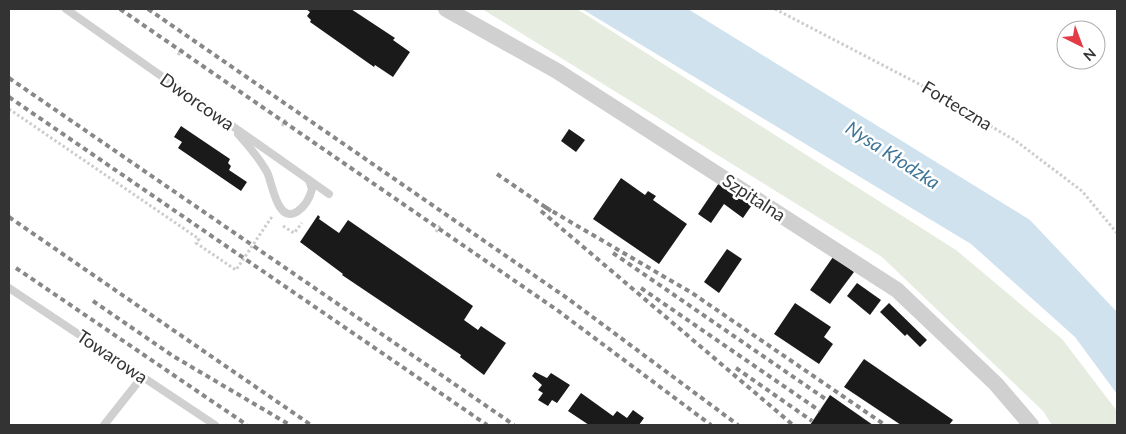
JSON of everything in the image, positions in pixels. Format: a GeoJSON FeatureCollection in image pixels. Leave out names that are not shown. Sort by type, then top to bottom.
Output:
{"type":"FeatureCollection","features":[{"type":"Feature","properties":{"kind":"street","name":"Szpitalna"},"geometry":{"type":"LineString","coordinates":[[446,9],[557,71],[897,290],[996,384],[1031,425]]}},
{"type":"Feature","properties":{"kind":"lane","name":"Dworcowa"},"geometry":{"type":"LineString","coordinates":[[66,9],[329,194]]}},
{"type":"Feature","properties":{"kind":"lane"},"geometry":{"type":"LineString","coordinates":[[224,121],[260,160],[268,175],[277,203],[283,211],[296,213],[301,209],[312,189],[309,180]]}},
{"type":"Feature","properties":{"kind":"lane","name":"Towarowa"},"geometry":{"type":"LineString","coordinates":[[9,288],[215,425]]}},
{"type":"Feature","properties":{"kind":"lane"},"geometry":{"type":"LineString","coordinates":[[104,425],[142,377]]}},
{"type":"Feature","properties":{"kind":"path","name":"Forteczna"},"geometry":{"type":"LineString","coordinates":[[776,9],[919,84],[1016,142],[1082,191],[1117,233]]}},
{"type":"Feature","properties":{"kind":"path"},"geometry":{"type":"LineString","coordinates":[[178,55],[184,47]]}},
{"type":"Feature","properties":{"kind":"path"},"geometry":{"type":"LineString","coordinates":[[9,109],[199,240],[196,243],[236,270],[271,218],[274,220]]}},
{"type":"Feature","properties":{"kind":"path"},"geometry":{"type":"LineString","coordinates":[[282,126],[287,118]]}},
{"type":"Feature","properties":{"kind":"path"},"geometry":{"type":"LineString","coordinates":[[436,232],[441,224]]}},
{"type":"Feature","properties":{"kind":"shaded area"},"geometry":{"type":"Polygon","coordinates":[[[482,9],[577,9],[956,250],[1062,339],[1117,411],[1117,425],[1052,425],[1043,411],[882,257],[482,9]]]}},
{"type":"Feature","properties":{"kind":"water","name":"Nysa Kłodzka"},"geometry":{"type":"Polygon","coordinates":[[[582,9],[688,9],[1030,220],[1117,312],[1117,394],[1075,337],[971,244],[582,9]]]}},
{"type":"Feature","properties":{"kind":"building"},"geometry":{"type":"Polygon","coordinates":[[[306,9],[351,9],[395,38],[393,40],[410,52],[393,77],[375,65],[374,67],[310,22],[311,20],[307,16],[310,12],[306,9]]]}},
{"type":"Feature","properties":{"kind":"building"},"geometry":{"type":"Polygon","coordinates":[[[181,126],[230,159],[228,163],[231,166],[229,170],[247,182],[241,191],[178,148],[182,142],[174,137],[181,126]]]}},
{"type":"Feature","properties":{"kind":"building"},"geometry":{"type":"Polygon","coordinates":[[[569,129],[585,140],[576,152],[561,141],[569,129]]]}},
{"type":"Feature","properties":{"kind":"building"},"geometry":{"type":"Polygon","coordinates":[[[621,178],[645,195],[648,191],[656,196],[653,200],[687,224],[659,264],[593,219],[621,178]]]}},
{"type":"Feature","properties":{"kind":"building"},"geometry":{"type":"Polygon","coordinates":[[[721,180],[754,202],[743,218],[724,204],[711,223],[698,214],[721,180]]]}},
{"type":"Feature","properties":{"kind":"building"},"geometry":{"type":"Polygon","coordinates":[[[318,215],[319,219],[339,233],[348,220],[473,306],[464,320],[478,330],[481,326],[506,343],[484,375],[460,357],[461,355],[342,275],[300,242],[318,215]]]}},
{"type":"Feature","properties":{"kind":"building"},"geometry":{"type":"Polygon","coordinates":[[[727,249],[742,259],[719,293],[704,282],[727,249]]]}},
{"type":"Feature","properties":{"kind":"building"},"geometry":{"type":"Polygon","coordinates":[[[833,257],[854,272],[830,304],[810,290],[833,257]]]}},
{"type":"Feature","properties":{"kind":"building"},"geometry":{"type":"Polygon","coordinates":[[[857,283],[881,300],[870,315],[847,296],[857,283]]]}},
{"type":"Feature","properties":{"kind":"building"},"geometry":{"type":"Polygon","coordinates":[[[795,303],[831,327],[824,337],[833,344],[819,364],[774,334],[795,303]]]}},
{"type":"Feature","properties":{"kind":"building"},"geometry":{"type":"Polygon","coordinates":[[[889,303],[927,340],[920,347],[907,334],[905,336],[880,312],[889,303]]]}},
{"type":"Feature","properties":{"kind":"building"},"geometry":{"type":"Polygon","coordinates":[[[864,359],[953,420],[949,425],[901,425],[844,387],[864,359]]]}},
{"type":"Feature","properties":{"kind":"building"},"geometry":{"type":"Polygon","coordinates":[[[535,372],[547,378],[551,373],[570,385],[557,403],[552,400],[548,406],[538,400],[543,393],[538,390],[542,385],[532,376],[535,372]]]}},
{"type":"Feature","properties":{"kind":"building"},"geometry":{"type":"Polygon","coordinates":[[[581,393],[613,416],[617,411],[627,418],[633,410],[644,418],[639,425],[589,425],[568,411],[581,393]]]}},
{"type":"Feature","properties":{"kind":"building"},"geometry":{"type":"Polygon","coordinates":[[[830,395],[873,425],[810,425],[830,395]]]}},
{"type":"Feature","properties":{"kind":"railway"},"geometry":{"type":"LineString","coordinates":[[120,9],[557,310],[711,425]]}},
{"type":"Feature","properties":{"kind":"railway"},"geometry":{"type":"LineString","coordinates":[[148,9],[567,298],[738,425]]}},
{"type":"Feature","properties":{"kind":"railway"},"geometry":{"type":"LineString","coordinates":[[9,78],[514,425]]}},
{"type":"Feature","properties":{"kind":"railway"},"geometry":{"type":"LineString","coordinates":[[9,97],[487,425]]}},
{"type":"Feature","properties":{"kind":"railway"},"geometry":{"type":"LineString","coordinates":[[497,174],[551,211]]}},
{"type":"Feature","properties":{"kind":"railway"},"geometry":{"type":"LineString","coordinates":[[545,207],[692,293],[885,425]]}},
{"type":"Feature","properties":{"kind":"railway"},"geometry":{"type":"LineString","coordinates":[[541,211],[793,425]]}},
{"type":"Feature","properties":{"kind":"railway"},"geometry":{"type":"LineString","coordinates":[[9,217],[311,425]]}},
{"type":"Feature","properties":{"kind":"railway"},"geometry":{"type":"LineString","coordinates":[[613,253],[827,400]]}},
{"type":"Feature","properties":{"kind":"railway"},"geometry":{"type":"LineString","coordinates":[[16,268],[247,425]]}},
{"type":"Feature","properties":{"kind":"railway"},"geometry":{"type":"LineString","coordinates":[[641,288],[820,411]]}},
{"type":"Feature","properties":{"kind":"railway"},"geometry":{"type":"LineString","coordinates":[[93,301],[173,356],[290,425]]}},
{"type":"Feature","properties":{"kind":"railway"},"geometry":{"type":"LineString","coordinates":[[736,368],[812,421]]}}]}
